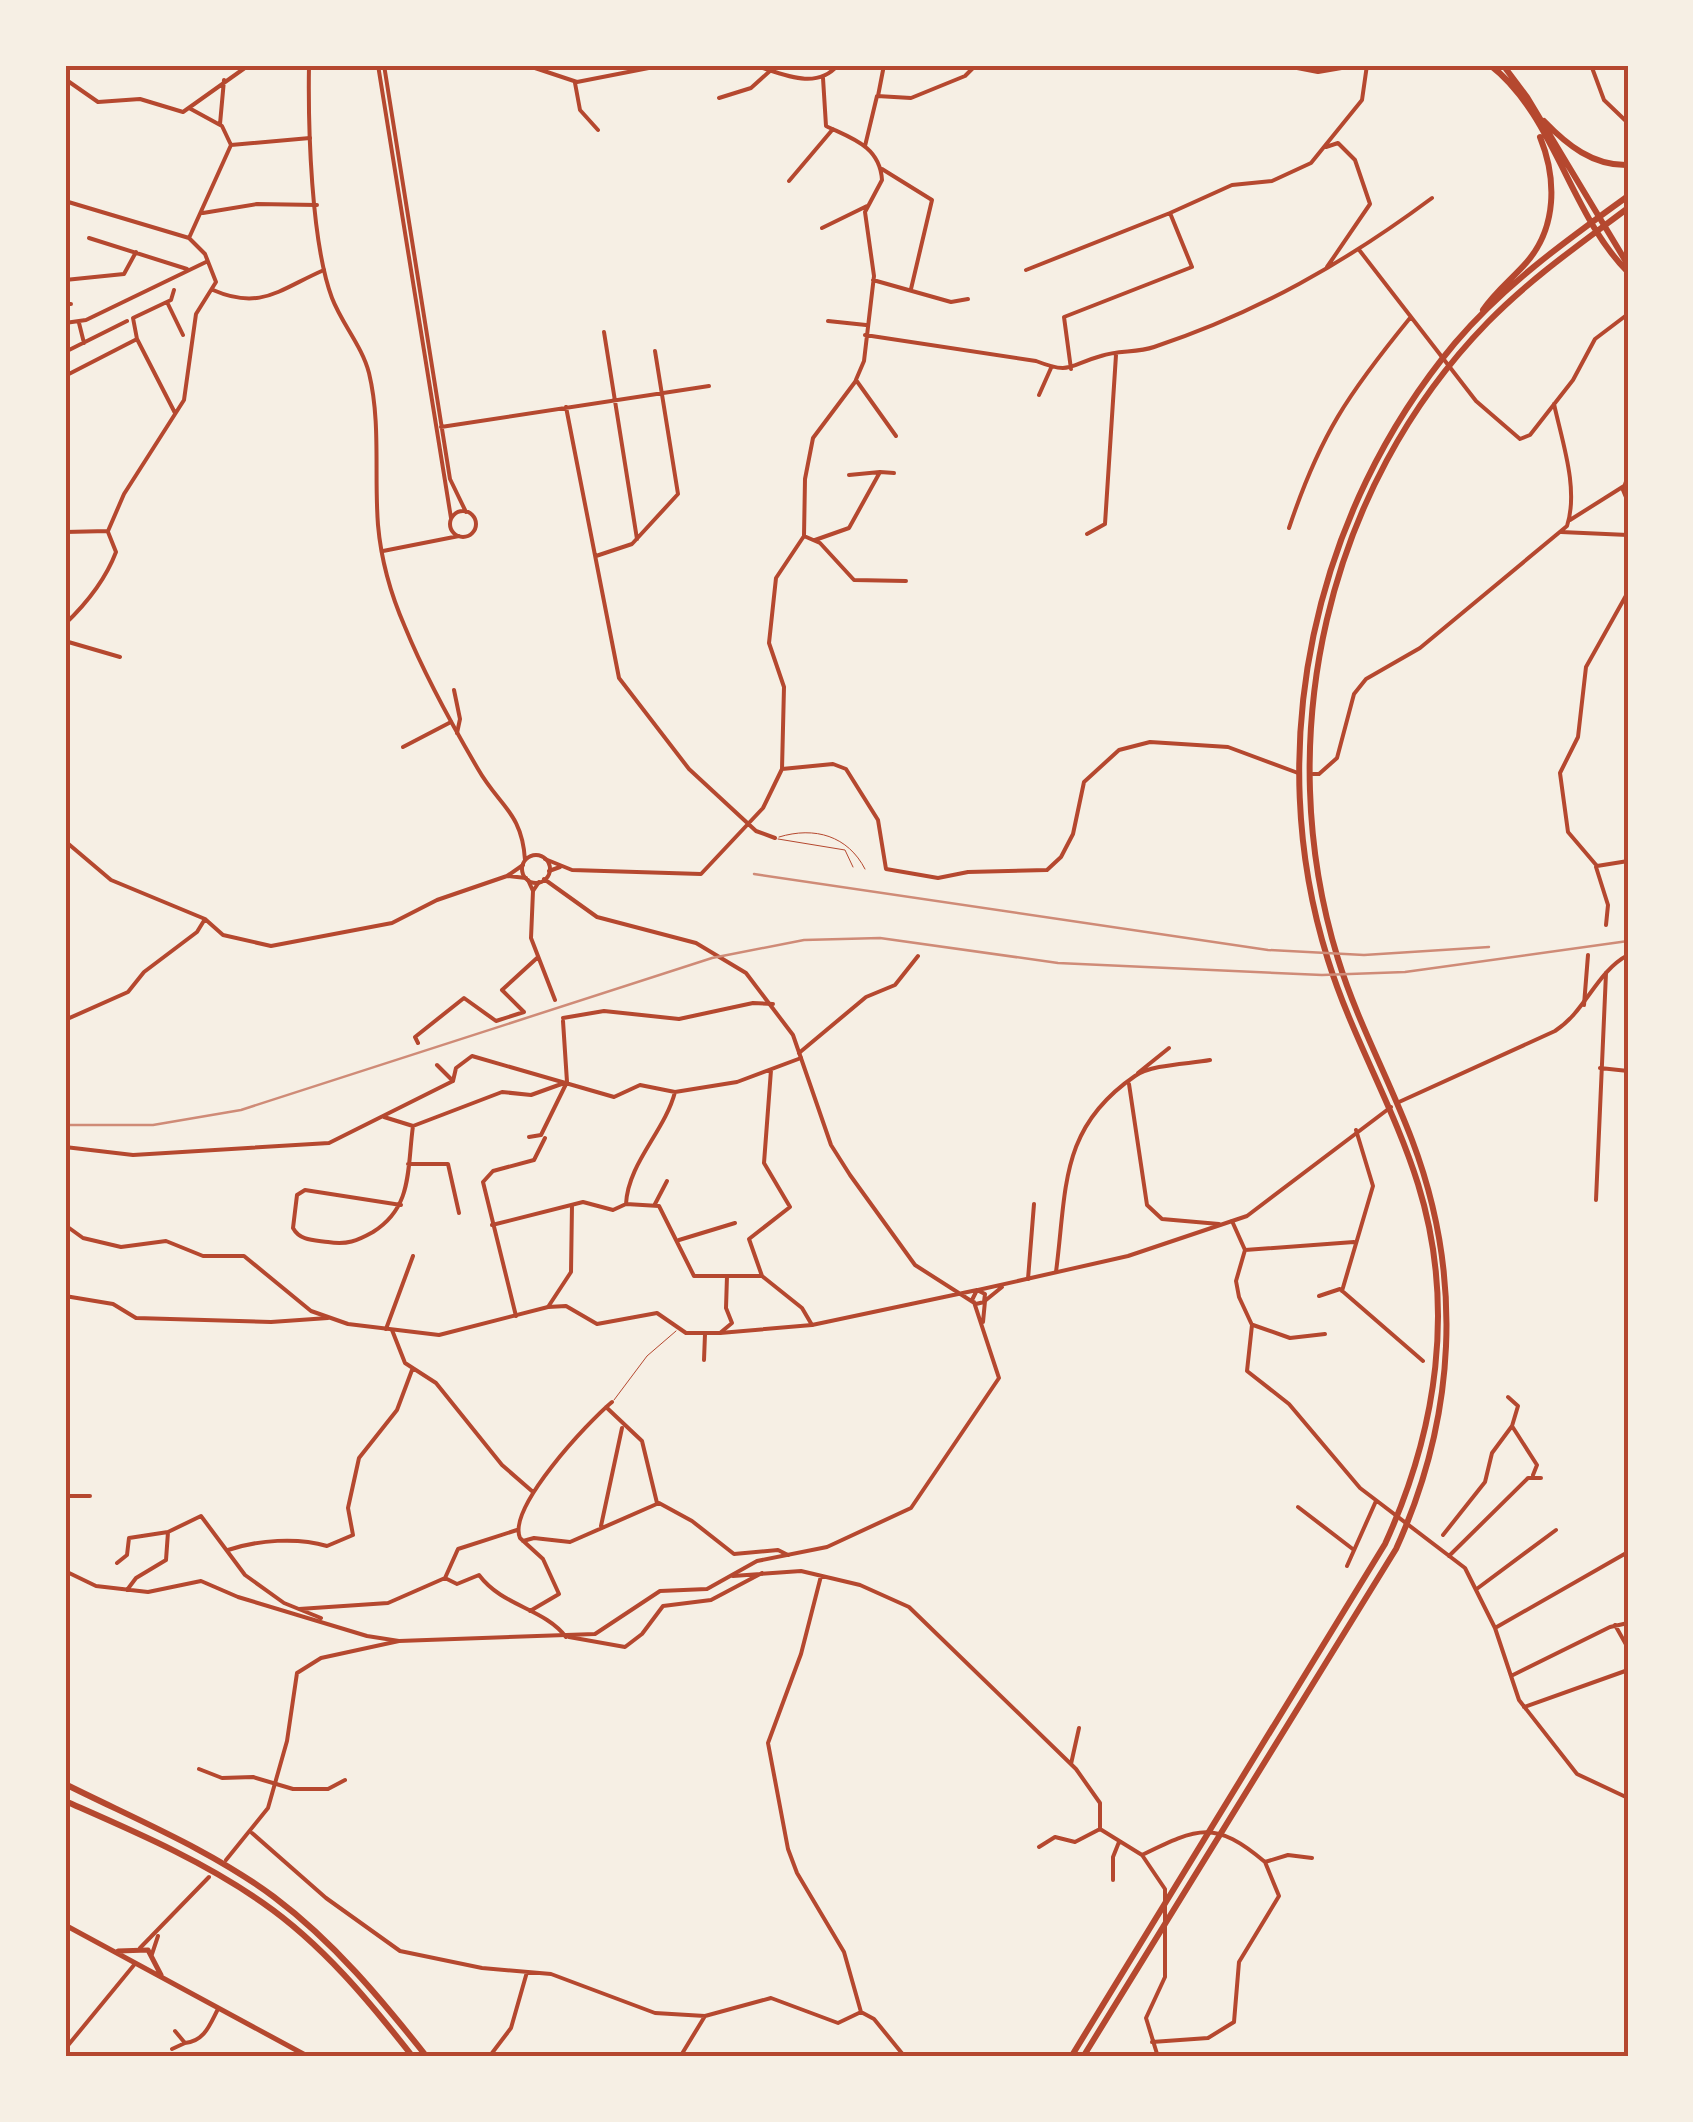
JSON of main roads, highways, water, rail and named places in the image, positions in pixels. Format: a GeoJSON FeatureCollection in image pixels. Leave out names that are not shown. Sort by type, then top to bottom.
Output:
{"type":"FeatureCollection","features":[{"type":"Feature","properties":{"kind":"highway"},"geometry":{"type":"LineString","coordinates":[[1287,65],[1318,70],[1354,65]]}},
{"type":"Feature","properties":{"kind":"highway"},"geometry":{"type":"LineString","coordinates":[[1490,65],[1508,81],[1628,272]]}},
{"type":"Feature","properties":{"kind":"highway"},"geometry":{"type":"LineString","coordinates":[[1503,65],[1536,112],[1585,203]]}},
{"type":"Feature","properties":{"kind":"highway"},"geometry":{"type":"LineString","coordinates":[[1536,112],[1572,148],[1591,158],[1628,165]]}},
{"type":"Feature","properties":{"kind":"highway"},"geometry":{"type":"LineString","coordinates":[[1070,2057],[1365,1581],[1402,1507],[1427,1430],[1439,1334],[1434,1264],[1418,1184],[1310,890],[1299,804],[1300,746],[1313,631],[1334,556],[1357,499],[1409,405],[1538,247],[1551,210],[1551,170],[1534,122]]}},
{"type":"Feature","properties":{"kind":"highway"},"geometry":{"type":"LineString","coordinates":[[1478,319],[1542,261],[1628,196]]}},
{"type":"Feature","properties":{"kind":"highway"},"geometry":{"type":"LineString","coordinates":[[1084,2057],[1308,1696],[1407,1524],[1428,1472],[1445,1391],[1446,1280],[1439,1228],[1412,1139],[1349,1004],[1320,888],[1309,804],[1310,745],[1327,614],[1342,562],[1386,462],[1445,371],[1524,288],[1628,211]]}},
{"type":"Feature","properties":{"kind":"highway"},"geometry":{"type":"LineString","coordinates":[[1611,246],[1628,264]]}},
{"type":"Feature","properties":{"kind":"highway"},"geometry":{"type":"LineString","coordinates":[[65,1784],[206,1855],[272,1896],[346,1960],[427,2057]]}},
{"type":"Feature","properties":{"kind":"highway"},"geometry":{"type":"LineString","coordinates":[[65,1801],[156,1841],[266,1905],[339,1969],[413,2057]]}},
{"type":"Feature","properties":{"kind":"main road"},"geometry":{"type":"LineString","coordinates":[[65,1925],[309,2057]]}},
{"type":"Feature","properties":{"kind":"main road"},"geometry":{"type":"LineString","coordinates":[[118,1951],[139,1949],[152,1957],[161,1975]]}},
{"type":"Feature","properties":{"kind":"main road"},"geometry":{"type":"LineString","coordinates":[[137,1966],[139,1949]]}},
{"type":"Feature","properties":{"kind":"main road"},"geometry":{"type":"LineString","coordinates":[[137,1966],[152,1957]]}},
{"type":"Feature","properties":{"kind":"railway"},"geometry":{"type":"LineString","coordinates":[[754,874],[1268,950],[1364,955],[1489,947]]}},
{"type":"Feature","properties":{"kind":"railway"},"geometry":{"type":"LineString","coordinates":[[65,1125],[153,1125],[241,1110],[712,958],[804,940],[880,938],[1058,963],[1322,975],[1405,972],[1628,941]]}}]}
